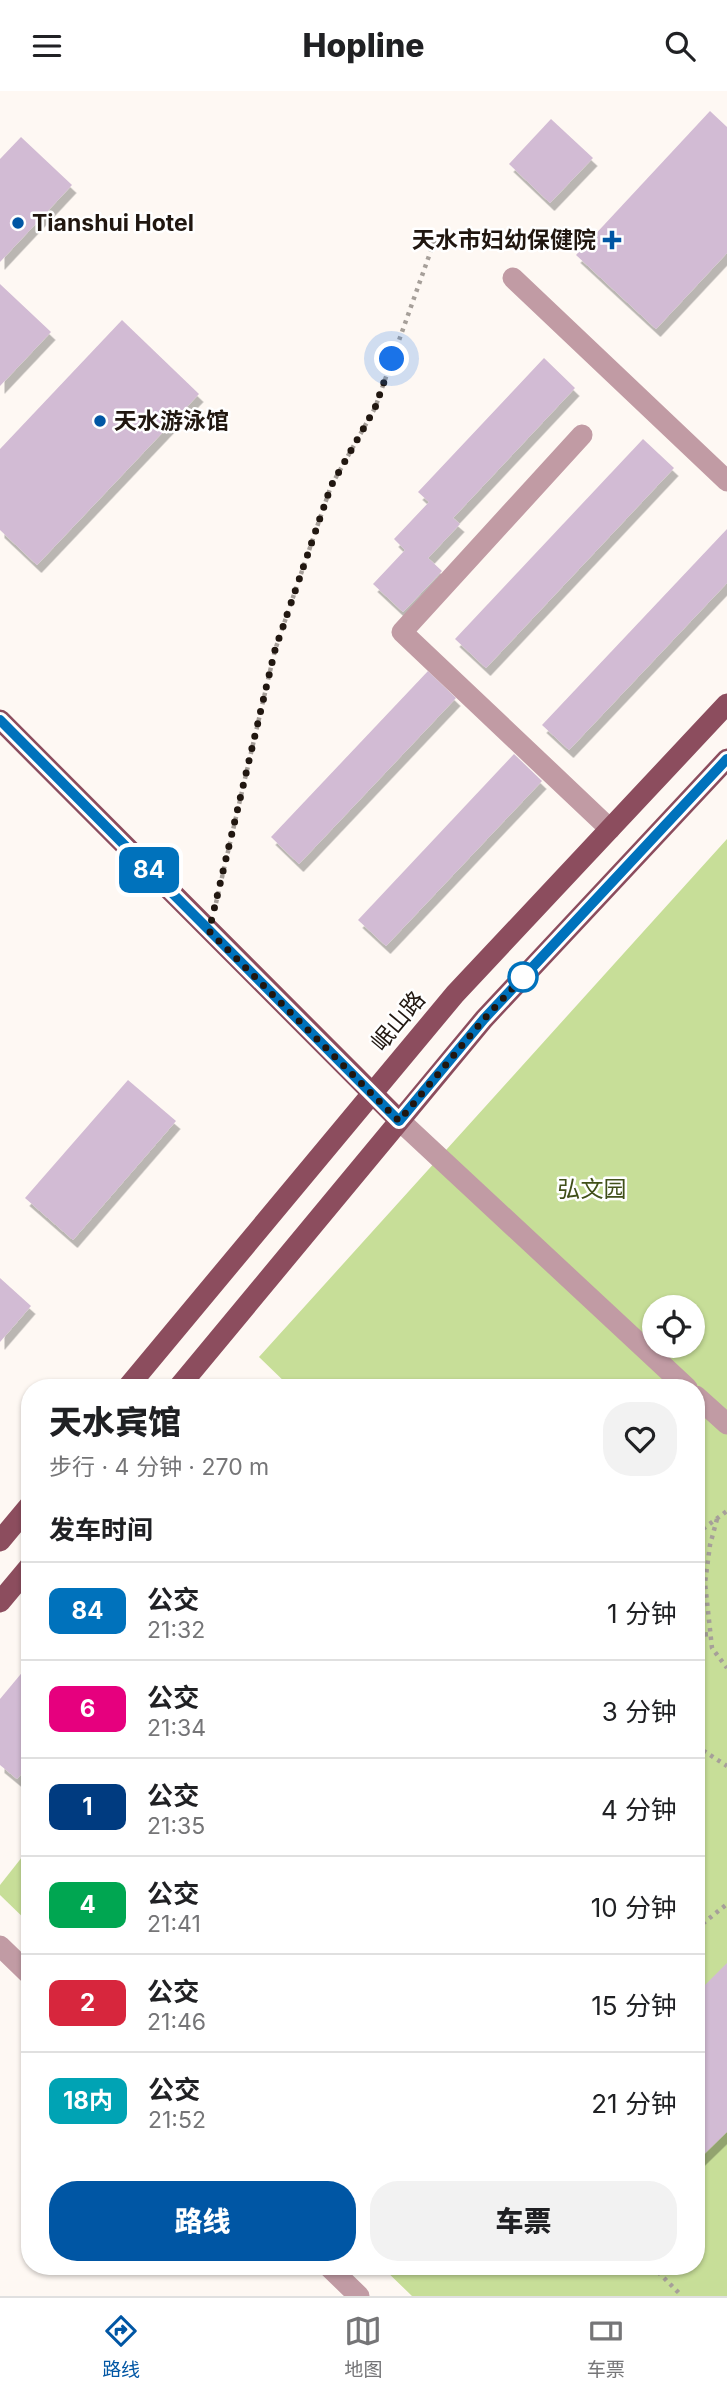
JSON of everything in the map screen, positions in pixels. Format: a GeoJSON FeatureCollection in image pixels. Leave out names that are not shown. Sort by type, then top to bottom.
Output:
{"type":"FeatureCollection","features":[{"type":"Feature","properties":{"kind":"main road","name":"岷山路"},"geometry":{"type":"LineString","coordinates":[[134,1379],[455,994],[727,704]]}},
{"type":"Feature","properties":{"kind":"main road"},"geometry":{"type":"LineString","coordinates":[[0,720],[399,1121]]}},
{"type":"Feature","properties":{"kind":"main road"},"geometry":{"type":"LineString","coordinates":[[185,1379],[484,1019],[727,759]]}},
{"type":"Feature","properties":{"kind":"main road"},"geometry":{"type":"LineString","coordinates":[[0,1541],[21,1516]]}},
{"type":"Feature","properties":{"kind":"main road"},"geometry":{"type":"LineString","coordinates":[[0,1602],[21,1577]]}},
{"type":"Feature","properties":{"kind":"street"},"geometry":{"type":"LineString","coordinates":[[513,278],[727,481]]}},
{"type":"Feature","properties":{"kind":"street"},"geometry":{"type":"LineString","coordinates":[[582,435],[402,632],[610,829]]}},
{"type":"Feature","properties":{"kind":"street"},"geometry":{"type":"LineString","coordinates":[[399,1121],[677,1379]]}},
{"type":"Feature","properties":{"kind":"street"},"geometry":{"type":"LineString","coordinates":[[705,1404],[727,1425]]}},
{"type":"Feature","properties":{"kind":"street"},"geometry":{"type":"LineString","coordinates":[[0,1946],[21,1966]]}},
{"type":"Feature","properties":{"kind":"street"},"geometry":{"type":"LineString","coordinates":[[337,2275],[359,2296]]}},
{"type":"Feature","properties":{"kind":"path"},"geometry":{"type":"LineString","coordinates":[[209,931],[275,650],[331,486],[375,408],[435,239]]}},
{"type":"Feature","properties":{"kind":"path"},"geometry":{"type":"LineString","coordinates":[[705,1528],[727,1511]]}},
{"type":"Feature","properties":{"kind":"path"},"geometry":{"type":"LineString","coordinates":[[717,1519],[705,1583],[712,1648],[727,1668]]}},
{"type":"Feature","properties":{"kind":"path"},"geometry":{"type":"LineString","coordinates":[[705,1634],[710,1634]]}},
{"type":"Feature","properties":{"kind":"path"},"geometry":{"type":"LineString","coordinates":[[705,1752],[727,1766]]}},
{"type":"Feature","properties":{"kind":"path"},"geometry":{"type":"LineString","coordinates":[[705,1922],[727,1904]]}},
{"type":"Feature","properties":{"kind":"path"},"geometry":{"type":"LineString","coordinates":[[661,2275],[682,2296]]}},
{"type":"Feature","properties":{"kind":"green space","name":"弘文园"},"geometry":{"type":"Polygon","coordinates":[[[727,839],[727,2296],[412,2296],[390,2275],[705,2275],[705,1379],[282,1379],[259,1357],[727,839]]]}},
{"type":"Feature","properties":{"kind":"green space"},"geometry":{"type":"Polygon","coordinates":[[[21,1858],[21,1915],[0,1895],[0,1885],[21,1858]]]}},
{"type":"Feature","properties":{"kind":"building"},"geometry":{"type":"Polygon","coordinates":[[[710,111],[727,127],[727,253],[656,329],[576,255],[710,111]]]}},
{"type":"Feature","properties":{"kind":"building"},"geometry":{"type":"Polygon","coordinates":[[[551,119],[593,158],[550,203],[509,164],[551,119]]]}},
{"type":"Feature","properties":{"kind":"building","name":"Tianshui Hotel"},"geometry":{"type":"Polygon","coordinates":[[[21,137],[72,185],[0,262],[0,159],[21,137]]]}},
{"type":"Feature","properties":{"kind":"building","name":"Tianshui Hotel"},"geometry":{"type":"Polygon","coordinates":[[[0,284],[51,332],[0,386],[0,284]]]}},
{"type":"Feature","properties":{"kind":"building","name":"天水游泳馆"},"geometry":{"type":"Polygon","coordinates":[[[122,320],[199,394],[37,565],[0,530],[0,449],[122,320]]]}},
{"type":"Feature","properties":{"kind":"building"},"geometry":{"type":"Polygon","coordinates":[[[544,358],[575,388],[453,518],[460,524],[428,558],[442,571],[403,612],[373,584],[405,550],[394,539],[429,502],[418,492],[544,358]]]}},
{"type":"Feature","properties":{"kind":"building"},"geometry":{"type":"Polygon","coordinates":[[[643,439],[674,468],[486,668],[455,639],[643,439]]]}},
{"type":"Feature","properties":{"kind":"building"},"geometry":{"type":"Polygon","coordinates":[[[727,529],[727,583],[569,750],[542,725],[727,529]]]}},
{"type":"Feature","properties":{"kind":"building"},"geometry":{"type":"Polygon","coordinates":[[[428,671],[456,698],[299,864],[271,837],[428,671]]]}},
{"type":"Feature","properties":{"kind":"building"},"geometry":{"type":"Polygon","coordinates":[[[514,754],[542,781],[386,946],[358,920],[514,754]]]}},
{"type":"Feature","properties":{"kind":"building"},"geometry":{"type":"Polygon","coordinates":[[[128,1080],[176,1121],[73,1240],[25,1198],[128,1080]]]}},
{"type":"Feature","properties":{"kind":"building"},"geometry":{"type":"Polygon","coordinates":[[[0,1278],[31,1306],[0,1342],[0,1278]]]}},
{"type":"Feature","properties":{"kind":"building"},"geometry":{"type":"Polygon","coordinates":[[[21,1674],[21,1774],[17,1779],[0,1765],[0,1699],[21,1674]]]}},
{"type":"Feature","properties":{"kind":"building"},"geometry":{"type":"Polygon","coordinates":[[[727,1963],[727,2132],[705,2153],[705,1985],[727,1963]]]}},
{"type":"Feature","properties":{"kind":"bus line","name":"84"},"geometry":{"type":"LineString","coordinates":[[0,720],[399,1121],[484,1019],[727,759]]}},
{"type":"Feature","properties":{"kind":"place","name":"Tianshui Hotel"},"geometry":{"type":"Point","coordinates":[18,223]}},
{"type":"Feature","properties":{"kind":"place","name":"天水市妇幼保健院"},"geometry":{"type":"Point","coordinates":[612,240]}},
{"type":"Feature","properties":{"kind":"place","name":"天水游泳馆"},"geometry":{"type":"Point","coordinates":[100,421]}},
{"type":"Feature","properties":{"kind":"route"},"geometry":{"type":"LineString","coordinates":[[392,359],[375,408],[331,486],[275,650],[209,931],[399,1121],[484,1019],[523,977]]}}]}
